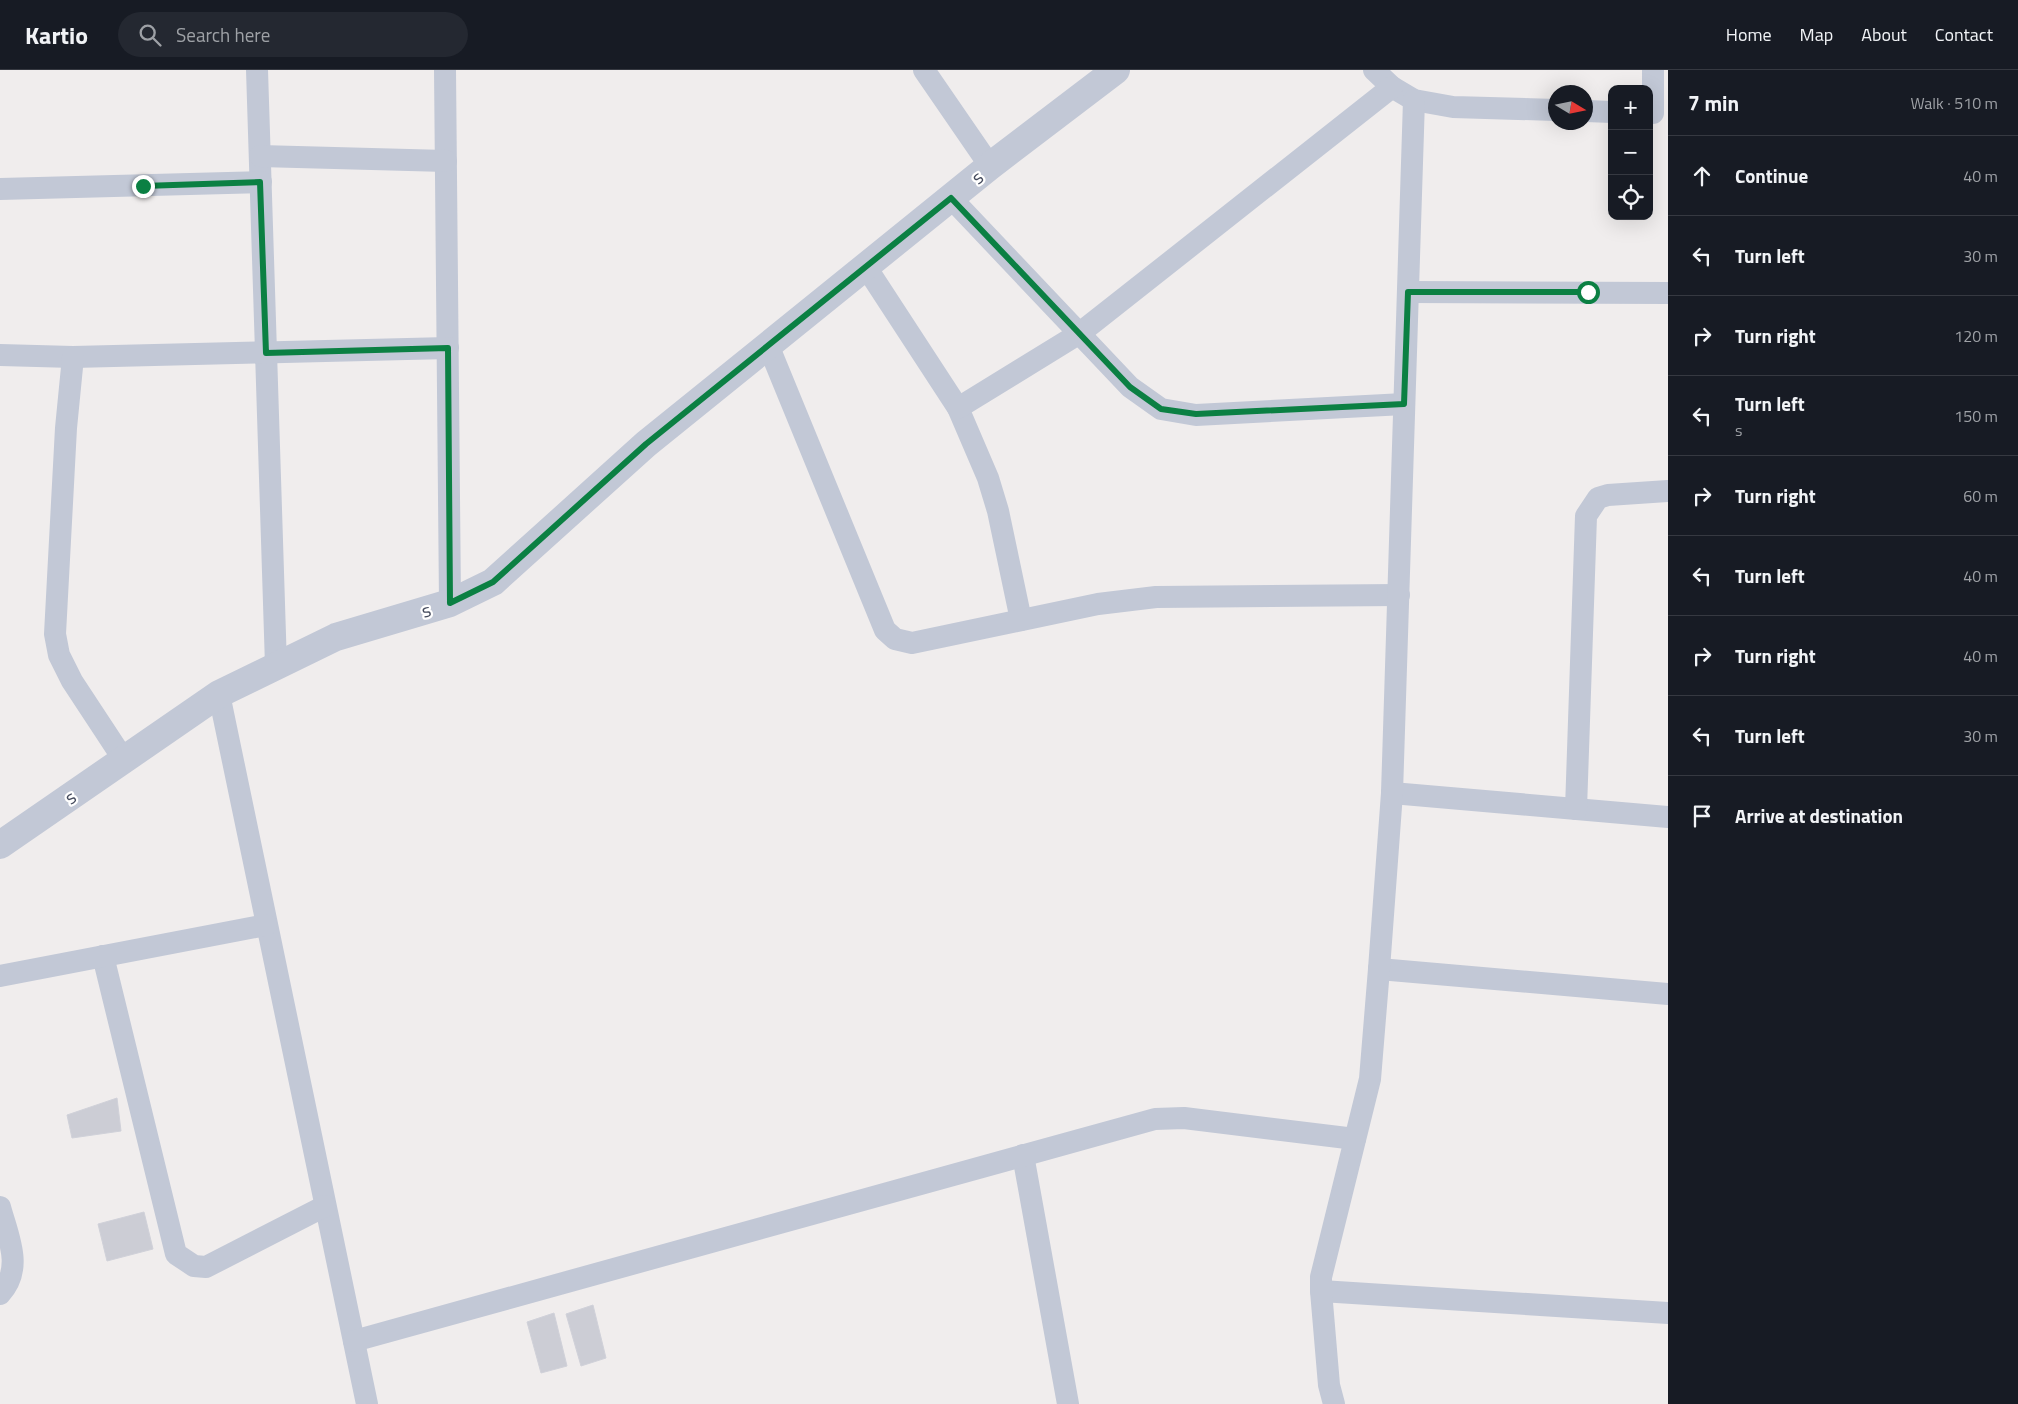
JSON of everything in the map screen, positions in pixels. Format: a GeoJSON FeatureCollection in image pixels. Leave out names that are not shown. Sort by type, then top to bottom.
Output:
{"type":"FeatureCollection","features":[{"type":"Feature","properties":{"kind":"street"},"geometry":{"type":"LineString","coordinates":[[257,70],[276,666]]}},
{"type":"Feature","properties":{"kind":"street"},"geometry":{"type":"LineString","coordinates":[[445,70],[450,603]]}},
{"type":"Feature","properties":{"kind":"street"},"geometry":{"type":"LineString","coordinates":[[924,70],[990,166]]}},
{"type":"Feature","properties":{"kind":"street","name":"s"},"geometry":{"type":"LineString","coordinates":[[0,845],[219,694],[336,637],[450,603],[493,582],[646,444],[990,166],[1116,70]]}},
{"type":"Feature","properties":{"kind":"street"},"geometry":{"type":"LineString","coordinates":[[1374,70],[1392,87],[1414,100],[1453,107],[1548,110]]}},
{"type":"Feature","properties":{"kind":"street"},"geometry":{"type":"LineString","coordinates":[[1653,70],[1657,113]]}},
{"type":"Feature","properties":{"kind":"street"},"geometry":{"type":"LineString","coordinates":[[958,408],[1080,334],[1392,87]]}},
{"type":"Feature","properties":{"kind":"street"},"geometry":{"type":"LineString","coordinates":[[1334,1404],[1330,1385],[1321,1291],[1324,1264],[1370,1079],[1392,794],[1414,100]]}},
{"type":"Feature","properties":{"kind":"street"},"geometry":{"type":"LineString","coordinates":[[1593,111],[1608,112]]}},
{"type":"Feature","properties":{"kind":"street"},"geometry":{"type":"LineString","coordinates":[[260,156],[446,161]]}},
{"type":"Feature","properties":{"kind":"street"},"geometry":{"type":"LineString","coordinates":[[0,189],[260,182]]}},
{"type":"Feature","properties":{"kind":"street"},"geometry":{"type":"LineString","coordinates":[[951,198],[1130,387],[1161,409],[1196,414],[1404,404]]}},
{"type":"Feature","properties":{"kind":"street"},"geometry":{"type":"LineString","coordinates":[[866,267],[958,408],[988,478],[998,511],[1021,620]]}},
{"type":"Feature","properties":{"kind":"street"},"geometry":{"type":"LineString","coordinates":[[1408,292],[1668,293]]}},
{"type":"Feature","properties":{"kind":"street"},"geometry":{"type":"LineString","coordinates":[[768,345],[885,630],[896,639],[912,643],[1098,604],[1156,597],[1399,595]]}},
{"type":"Feature","properties":{"kind":"street"},"geometry":{"type":"LineString","coordinates":[[0,355],[73,357],[448,348]]}},
{"type":"Feature","properties":{"kind":"street"},"geometry":{"type":"LineString","coordinates":[[73,357],[66,428],[56,634],[60,655],[72,681],[124,760]]}},
{"type":"Feature","properties":{"kind":"street"},"geometry":{"type":"LineString","coordinates":[[1576,809],[1586,516],[1598,498],[1608,495],[1668,491]]}},
{"type":"Feature","properties":{"kind":"street"},"geometry":{"type":"LineString","coordinates":[[219,694],[367,1404]]}},
{"type":"Feature","properties":{"kind":"street"},"geometry":{"type":"LineString","coordinates":[[1392,794],[1668,817]]}},
{"type":"Feature","properties":{"kind":"street"},"geometry":{"type":"LineString","coordinates":[[0,976],[266,925]]}},
{"type":"Feature","properties":{"kind":"street"},"geometry":{"type":"LineString","coordinates":[[103,956],[176,1254],[194,1266],[206,1268],[325,1206]]}},
{"type":"Feature","properties":{"kind":"street"},"geometry":{"type":"LineString","coordinates":[[1379,969],[1668,994]]}},
{"type":"Feature","properties":{"kind":"street"},"geometry":{"type":"LineString","coordinates":[[354,1341],[1155,1119],[1184,1118],[1355,1139]]}},
{"type":"Feature","properties":{"kind":"street"},"geometry":{"type":"LineString","coordinates":[[1024,1156],[1068,1404]]}},
{"type":"Feature","properties":{"kind":"street"},"geometry":{"type":"LineString","coordinates":[[0,1207],[14,1264],[9,1282],[0,1294]]}},
{"type":"Feature","properties":{"kind":"street"},"geometry":{"type":"LineString","coordinates":[[1321,1291],[1668,1313]]}},
{"type":"Feature","properties":{"kind":"building"},"geometry":{"type":"Polygon","coordinates":[[[117,1098],[121,1131],[72,1138],[67,1115],[117,1098]]]}},
{"type":"Feature","properties":{"kind":"building"},"geometry":{"type":"Polygon","coordinates":[[[144,1212],[153,1249],[107,1261],[98,1224],[144,1212]]]}},
{"type":"Feature","properties":{"kind":"building"},"geometry":{"type":"Polygon","coordinates":[[[593,1305],[606,1358],[581,1366],[566,1314],[593,1305]]]}},
{"type":"Feature","properties":{"kind":"building"},"geometry":{"type":"Polygon","coordinates":[[[554,1313],[567,1366],[541,1373],[527,1322],[554,1313]]]}},
{"type":"Feature","properties":{"kind":"route"},"geometry":{"type":"LineString","coordinates":[[143,186],[260,182],[266,353],[448,348],[450,603],[493,582],[646,444],[951,198],[1130,387],[1161,409],[1178,412],[1196,414],[1404,404],[1408,292],[1588,292]]}}]}
